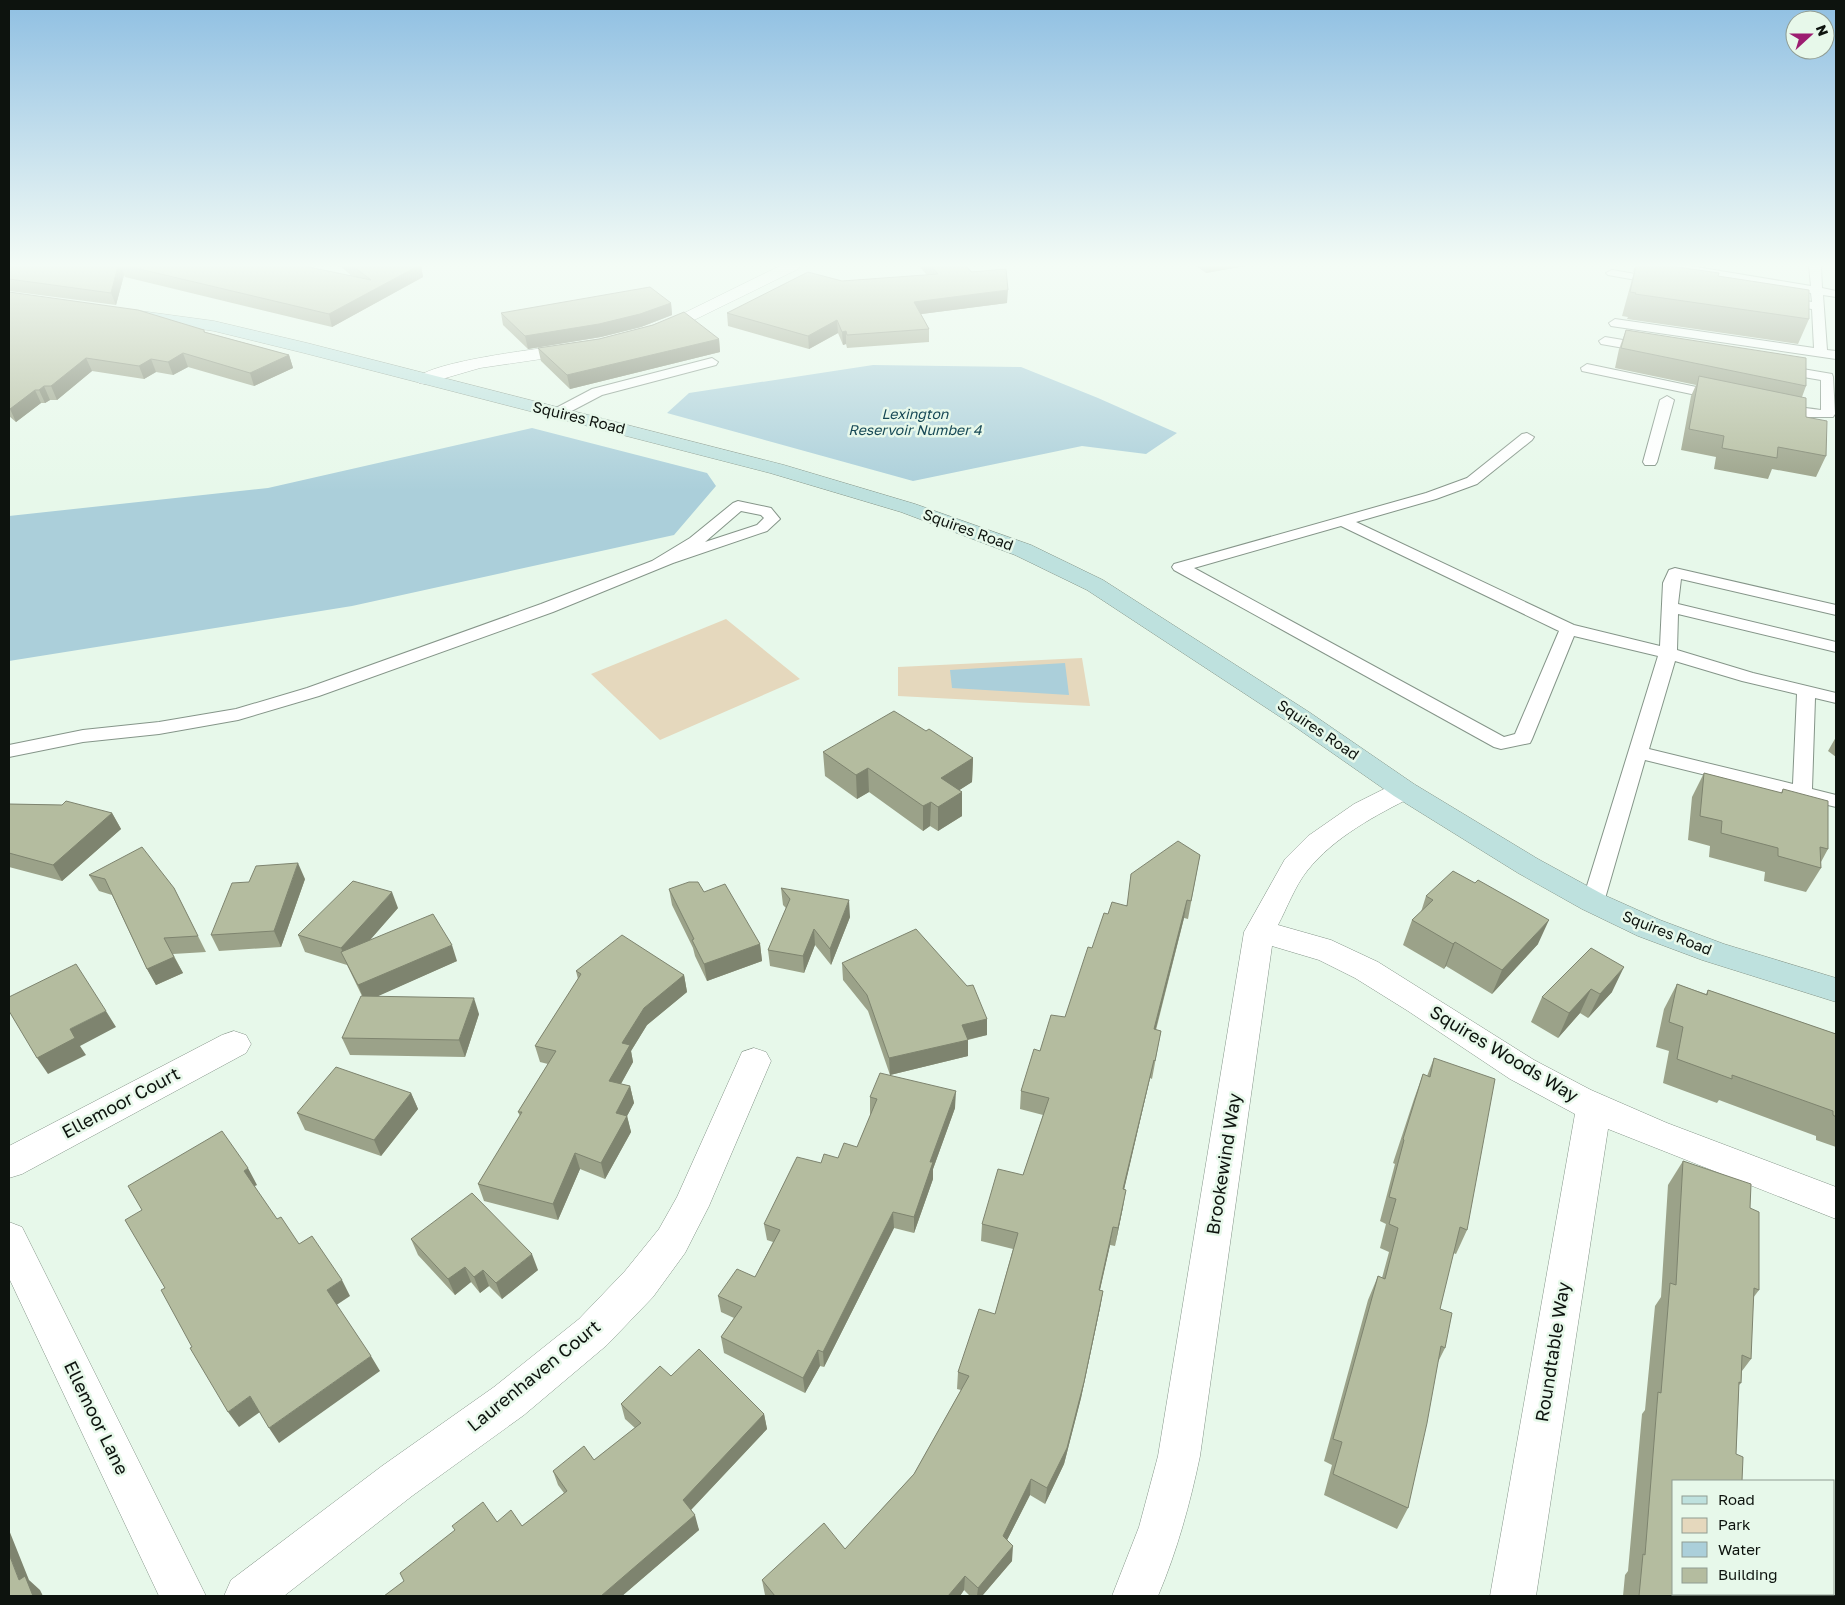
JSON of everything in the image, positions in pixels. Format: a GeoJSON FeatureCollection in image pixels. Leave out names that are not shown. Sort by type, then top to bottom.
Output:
{"type":"FeatureCollection","features":[{"type":"Feature","properties":{"kind":"street","name":"Squires Road"},"geometry":{"type":"LineString","coordinates":[[278,341],[559,412],[853,491],[908,508],[1023,550],[1095,585],[1142,614],[1300,718],[1404,790],[1528,866],[1593,902],[1649,928],[1713,952],[1836,990]]}},
{"type":"Feature","properties":{"kind":"street"},"geometry":{"type":"LineString","coordinates":[[426,379],[476,363],[592,346]]}},
{"type":"Feature","properties":{"kind":"street","name":"Brookewind Way"},"geometry":{"type":"LineString","coordinates":[[1135,1596],[1149,1566],[1164,1519],[1179,1456],[1259,932],[1295,866],[1318,843],[1364,810],[1404,790]]}},
{"type":"Feature","properties":{"kind":"street","name":"Squires Woods Way"},"geometry":{"type":"LineString","coordinates":[[1259,932],[1303,943],[1337,955],[1366,969],[1501,1057],[1548,1085],[1594,1107],[1755,1173],[1836,1202]]}},
{"type":"Feature","properties":{"kind":"street","name":"Ellemoor Court"},"geometry":{"type":"LineString","coordinates":[[9,1163],[234,1044]]}},
{"type":"Feature","properties":{"kind":"street","name":"Laurenhaven Court"},"geometry":{"type":"LineString","coordinates":[[247,1596],[397,1481],[509,1400],[600,1325],[639,1284],[672,1241],[691,1206],[754,1061]]}},
{"type":"Feature","properties":{"kind":"street","name":"Roundtable Way"},"geometry":{"type":"LineString","coordinates":[[1513,1596],[1594,1107]]}},
{"type":"Feature","properties":{"kind":"street","name":"Ellemoor Lane"},"geometry":{"type":"LineString","coordinates":[[9,1239],[183,1596]]}},
{"type":"Feature","properties":{"kind":"lane"},"geometry":{"type":"LineString","coordinates":[[1605,341],[1663,350]]}},
{"type":"Feature","properties":{"kind":"lane"},"geometry":{"type":"LineString","coordinates":[[1738,341],[1836,355]]}},
{"type":"Feature","properties":{"kind":"lane"},"geometry":{"type":"LineString","coordinates":[[1820,341],[1821,353]]}},
{"type":"Feature","properties":{"kind":"lane"},"geometry":{"type":"LineString","coordinates":[[559,412],[597,392],[712,362]]}},
{"type":"Feature","properties":{"kind":"lane"},"geometry":{"type":"LineString","coordinates":[[1587,368],[1733,399]]}},
{"type":"Feature","properties":{"kind":"lane"},"geometry":{"type":"LineString","coordinates":[[1769,368],[1827,377],[1828,414],[1801,413],[1772,407]]}},
{"type":"Feature","properties":{"kind":"lane"},"geometry":{"type":"LineString","coordinates":[[1650,462],[1667,400]]}},
{"type":"Feature","properties":{"kind":"lane"},"geometry":{"type":"LineString","coordinates":[[1527,438],[1472,480],[1432,496],[1180,567],[1501,743],[1522,739],[1568,629]]}},
{"type":"Feature","properties":{"kind":"lane"},"geometry":{"type":"LineString","coordinates":[[9,751],[83,736],[160,728],[238,714],[304,695],[538,612],[668,559],[762,528],[772,519],[766,510],[738,506],[690,546],[668,559]]}},
{"type":"Feature","properties":{"kind":"lane"},"geometry":{"type":"LineString","coordinates":[[1342,521],[1568,629],[1668,653],[1836,698]]}},
{"type":"Feature","properties":{"kind":"lane"},"geometry":{"type":"LineString","coordinates":[[1593,902],[1668,653],[1671,583],[1674,573],[1836,610]]}},
{"type":"Feature","properties":{"kind":"lane"},"geometry":{"type":"LineString","coordinates":[[1670,607],[1836,647]]}},
{"type":"Feature","properties":{"kind":"lane"},"geometry":{"type":"LineString","coordinates":[[1802,793],[1806,691]]}},
{"type":"Feature","properties":{"kind":"lane"},"geometry":{"type":"LineString","coordinates":[[1638,752],[1836,801]]}},
{"type":"Feature","properties":{"kind":"green space"},"geometry":{"type":"Polygon","coordinates":[[[726,619],[800,679],[660,740],[591,674],[726,619]]]}},
{"type":"Feature","properties":{"kind":"green space"},"geometry":{"type":"Polygon","coordinates":[[[1082,658],[1090,706],[898,696],[898,667],[1082,658]]]}},
{"type":"Feature","properties":{"kind":"water","name":"Lexington Reservoir Number 4"},"geometry":{"type":"Polygon","coordinates":[[[873,365],[1021,367],[1177,433],[1146,454],[1082,446],[913,481],[667,413],[689,393],[873,365]]]}},
{"type":"Feature","properties":{"kind":"water"},"geometry":{"type":"Polygon","coordinates":[[[532,428],[707,473],[716,486],[674,535],[352,606],[9,661],[9,516],[268,488],[532,428]]]}},
{"type":"Feature","properties":{"kind":"water"},"geometry":{"type":"Polygon","coordinates":[[[1065,663],[1069,695],[952,688],[950,670],[1065,663]]]}},
{"type":"Feature","properties":{"kind":"building"},"geometry":{"type":"Polygon","coordinates":[[[9,341],[237,341],[289,355],[250,373],[183,353],[168,362],[151,359],[139,366],[86,358],[51,386],[44,386],[39,390],[35,390],[9,408],[9,341]]]}},
{"type":"Feature","properties":{"kind":"building"},"geometry":{"type":"Polygon","coordinates":[[[586,341],[711,341],[567,375],[538,348],[586,341]]]}},
{"type":"Feature","properties":{"kind":"building"},"geometry":{"type":"Polygon","coordinates":[[[1623,341],[1696,341],[1806,358],[1806,386],[1621,348],[1623,341]]]}},
{"type":"Feature","properties":{"kind":"building"},"geometry":{"type":"Polygon","coordinates":[[[1699,376],[1806,398],[1806,417],[1827,421],[1826,456],[1778,447],[1777,458],[1722,448],[1724,436],[1689,429],[1699,376]]]}},
{"type":"Feature","properties":{"kind":"building"},"geometry":{"type":"Polygon","coordinates":[[[894,711],[926,731],[929,729],[973,758],[941,778],[962,792],[938,807],[931,802],[923,806],[868,768],[856,775],[823,752],[894,711]]]}},
{"type":"Feature","properties":{"kind":"building"},"geometry":{"type":"Polygon","coordinates":[[[1704,773],[1782,793],[1783,789],[1828,801],[1828,849],[1820,847],[1821,868],[1778,856],[1778,848],[1721,833],[1722,821],[1700,816],[1704,773]]]}},
{"type":"Feature","properties":{"kind":"building"},"geometry":{"type":"Polygon","coordinates":[[[66,801],[112,813],[53,865],[9,853],[9,804],[62,805],[66,801]]]}},
{"type":"Feature","properties":{"kind":"building"},"geometry":{"type":"Polygon","coordinates":[[[1178,841],[1200,855],[1191,901],[1187,900],[1154,1029],[1161,1031],[1123,1189],[1126,1190],[1118,1228],[1113,1227],[1099,1290],[1103,1291],[1084,1382],[1067,1448],[1047,1488],[1031,1479],[1003,1536],[1013,1546],[978,1588],[965,1576],[948,1596],[775,1596],[762,1580],[824,1523],[845,1549],[914,1474],[969,1376],[958,1372],[979,1309],[995,1314],[1018,1233],[982,1224],[998,1169],[1023,1175],[1049,1098],[1021,1091],[1034,1049],[1040,1051],[1051,1015],[1065,1017],[1088,947],[1092,948],[1104,913],[1108,914],[1112,902],[1127,906],[1131,874],[1178,841]]]}},
{"type":"Feature","properties":{"kind":"building"},"geometry":{"type":"Polygon","coordinates":[[[142,847],[174,888],[198,936],[164,938],[174,957],[147,969],[105,879],[89,875],[142,847]]]}},
{"type":"Feature","properties":{"kind":"building"},"geometry":{"type":"Polygon","coordinates":[[[298,863],[274,931],[211,935],[232,883],[249,882],[256,866],[298,863]]]}},
{"type":"Feature","properties":{"kind":"building"},"geometry":{"type":"Polygon","coordinates":[[[1453,871],[1475,883],[1478,880],[1549,920],[1502,970],[1455,942],[1453,944],[1412,920],[1433,900],[1426,896],[1453,871]]]}},
{"type":"Feature","properties":{"kind":"building"},"geometry":{"type":"Polygon","coordinates":[[[353,881],[392,892],[341,948],[298,935],[353,881]]]}},
{"type":"Feature","properties":{"kind":"building"},"geometry":{"type":"Polygon","coordinates":[[[689,882],[698,882],[704,892],[725,884],[760,944],[704,964],[692,940],[694,939],[669,889],[689,882]]]}},
{"type":"Feature","properties":{"kind":"building"},"geometry":{"type":"Polygon","coordinates":[[[781,888],[849,900],[830,949],[814,929],[803,956],[768,950],[790,899],[781,888]]]}},
{"type":"Feature","properties":{"kind":"building"},"geometry":{"type":"Polygon","coordinates":[[[433,914],[452,945],[358,985],[341,952],[433,914]]]}},
{"type":"Feature","properties":{"kind":"building"},"geometry":{"type":"Polygon","coordinates":[[[916,929],[967,986],[973,985],[987,1019],[962,1025],[968,1040],[889,1058],[867,995],[842,963],[916,929]]]}},
{"type":"Feature","properties":{"kind":"building"},"geometry":{"type":"Polygon","coordinates":[[[622,935],[684,975],[644,1008],[622,1043],[630,1045],[609,1081],[630,1086],[616,1113],[627,1116],[601,1163],[575,1153],[553,1204],[478,1184],[522,1112],[518,1112],[556,1051],[535,1046],[581,974],[576,971],[622,935]]]}},
{"type":"Feature","properties":{"kind":"building"},"geometry":{"type":"Polygon","coordinates":[[[1591,948],[1624,967],[1600,994],[1591,989],[1569,1013],[1542,997],[1591,948]]]}},
{"type":"Feature","properties":{"kind":"building"},"geometry":{"type":"Polygon","coordinates":[[[76,964],[106,1011],[70,1029],[75,1038],[37,1058],[9,1011],[9,997],[76,964]]]}},
{"type":"Feature","properties":{"kind":"building"},"geometry":{"type":"Polygon","coordinates":[[[1677,984],[1707,995],[1708,990],[1836,1034],[1836,1117],[1833,1115],[1833,1111],[1732,1075],[1732,1079],[1677,1059],[1683,1027],[1669,1022],[1677,984]]]}},
{"type":"Feature","properties":{"kind":"building"},"geometry":{"type":"Polygon","coordinates":[[[361,996],[474,998],[459,1040],[342,1038],[361,996]]]}},
{"type":"Feature","properties":{"kind":"building"},"geometry":{"type":"Polygon","coordinates":[[[1434,1058],[1495,1079],[1467,1230],[1460,1227],[1440,1309],[1452,1313],[1445,1348],[1441,1346],[1427,1423],[1408,1508],[1333,1474],[1342,1442],[1333,1439],[1378,1276],[1385,1279],[1398,1228],[1389,1224],[1396,1199],[1389,1197],[1403,1139],[1423,1074],[1430,1077],[1434,1058]]]}},
{"type":"Feature","properties":{"kind":"building"},"geometry":{"type":"Polygon","coordinates":[[[336,1067],[411,1093],[374,1140],[297,1113],[336,1067]]]}},
{"type":"Feature","properties":{"kind":"building"},"geometry":{"type":"Polygon","coordinates":[[[880,1073],[956,1091],[930,1162],[933,1162],[914,1217],[893,1212],[823,1352],[818,1350],[803,1378],[721,1337],[742,1307],[718,1296],[737,1269],[755,1277],[780,1230],[764,1224],[797,1157],[821,1163],[824,1154],[838,1158],[844,1143],[857,1147],[877,1099],[870,1097],[880,1073]]]}},
{"type":"Feature","properties":{"kind":"building"},"geometry":{"type":"Polygon","coordinates":[[[222,1131],[248,1168],[244,1171],[277,1219],[281,1217],[299,1244],[312,1236],[342,1280],[327,1290],[371,1356],[269,1428],[250,1396],[228,1412],[190,1348],[192,1347],[161,1290],[165,1288],[125,1220],[142,1210],[128,1186],[222,1131]]]}},
{"type":"Feature","properties":{"kind":"building"},"geometry":{"type":"Polygon","coordinates":[[[1683,1161],[1751,1184],[1750,1208],[1759,1212],[1759,1290],[1754,1288],[1751,1359],[1742,1355],[1741,1383],[1739,1382],[1736,1454],[1743,1457],[1742,1480],[1672,1480],[1672,1595],[1737,1596],[1639,1596],[1643,1554],[1645,1555],[1658,1392],[1661,1393],[1670,1283],[1676,1285],[1683,1161]]]}},
{"type":"Feature","properties":{"kind":"building"},"geometry":{"type":"Polygon","coordinates":[[[472,1193],[532,1254],[496,1283],[483,1270],[474,1277],[465,1267],[448,1279],[411,1239],[472,1193]]]}},
{"type":"Feature","properties":{"kind":"building"},"geometry":{"type":"Polygon","coordinates":[[[699,1349],[764,1414],[683,1500],[695,1515],[601,1596],[384,1596],[404,1581],[400,1573],[455,1530],[452,1526],[483,1502],[497,1522],[511,1510],[522,1526],[567,1491],[553,1471],[584,1446],[594,1460],[641,1423],[621,1404],[660,1366],[671,1376],[699,1349]]]}},
{"type":"Feature","properties":{"kind":"building"},"geometry":{"type":"Polygon","coordinates":[[[9,1554],[19,1580],[25,1576],[33,1596],[9,1596],[9,1554]]]}}]}
